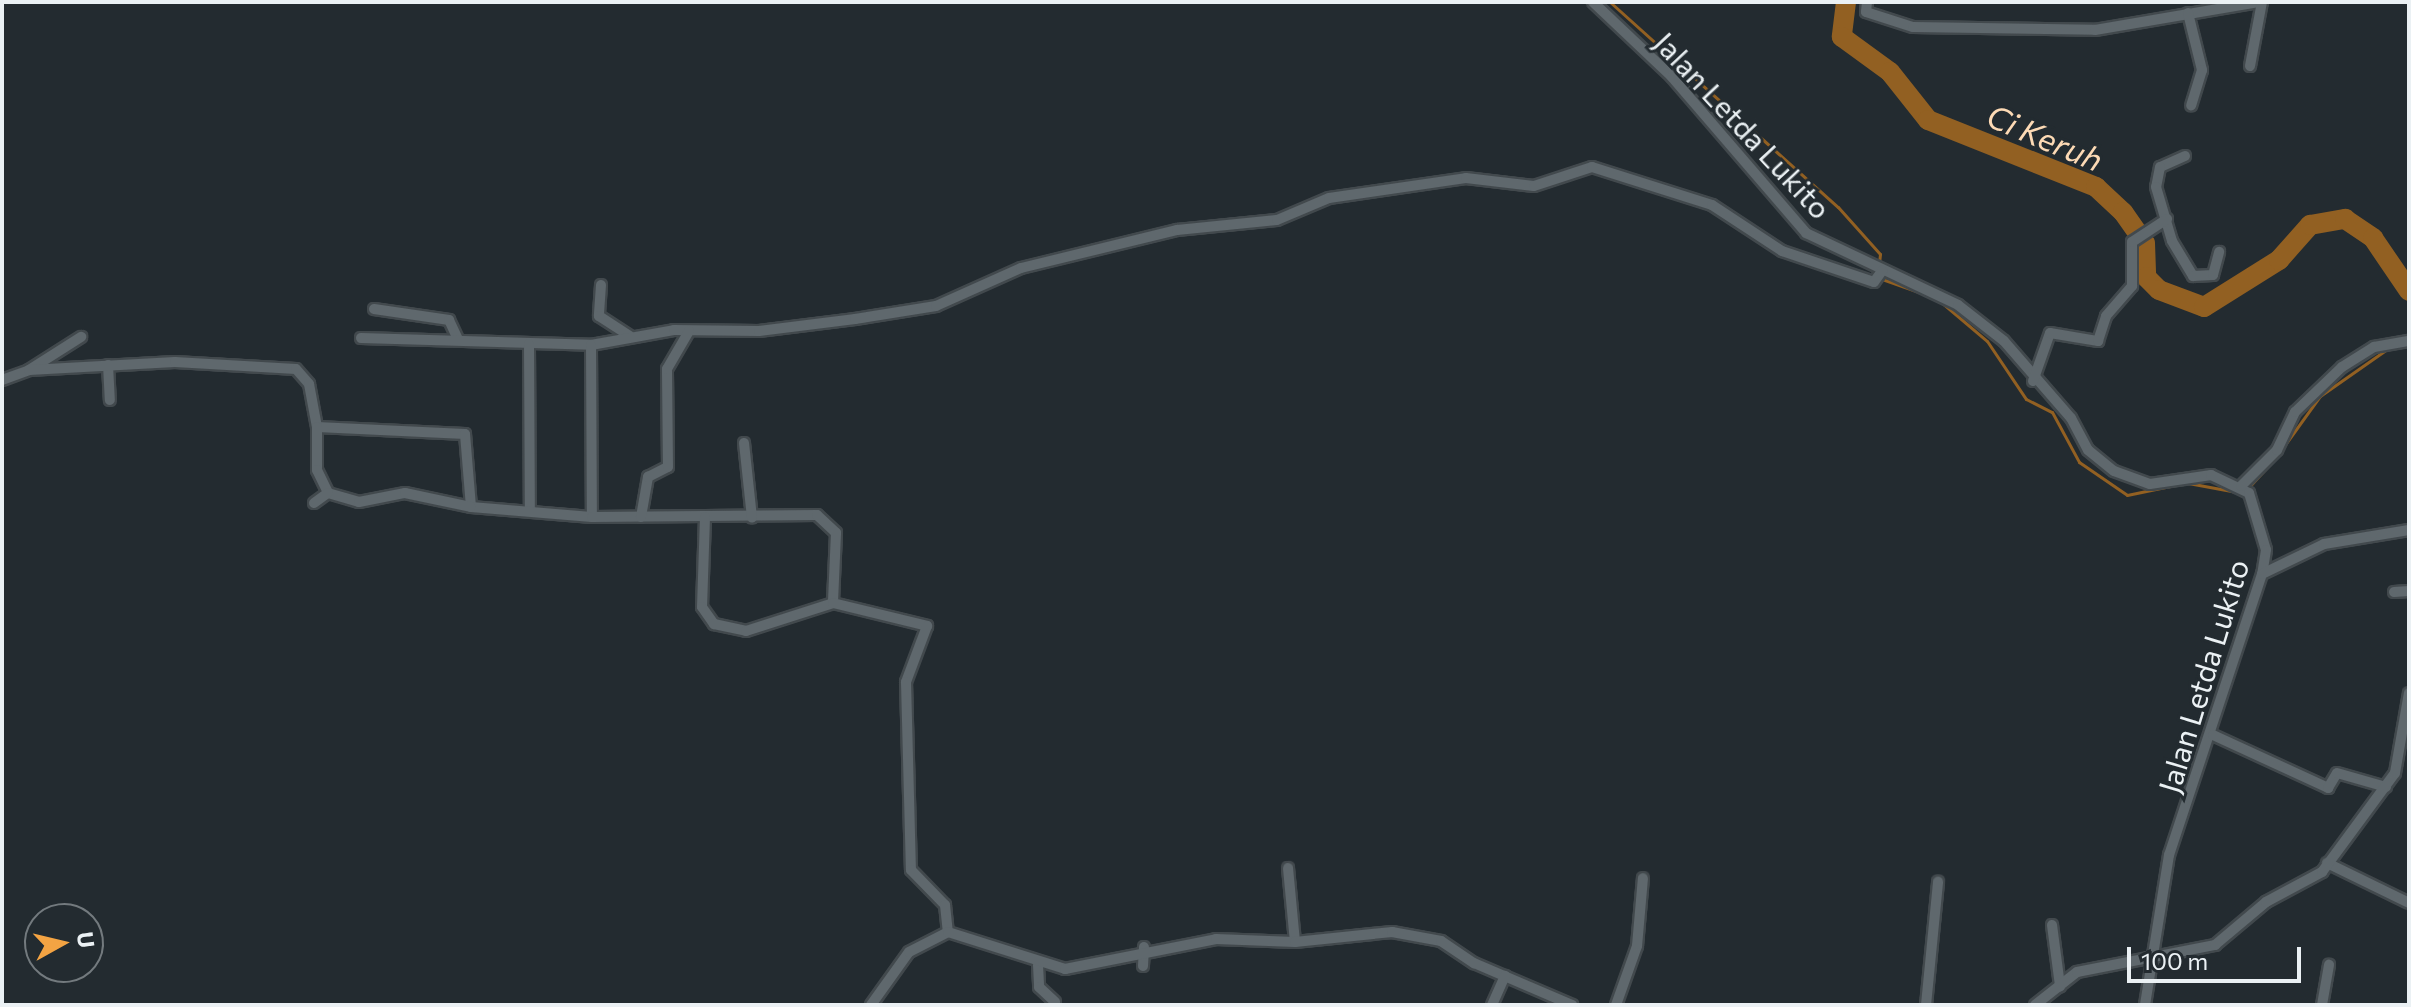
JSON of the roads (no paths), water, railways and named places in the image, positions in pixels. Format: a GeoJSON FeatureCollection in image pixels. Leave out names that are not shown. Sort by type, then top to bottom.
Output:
{"type":"FeatureCollection","features":[{"type":"Feature","properties":{"kind":"street","name":"Jalan Letda Lukito"},"geometry":{"type":"LineString","coordinates":[[1593,2],[1672,77],[1806,233],[1878,272],[1958,305],[2004,341],[2033,381],[2071,418],[2088,450],[2124,477],[2150,484],[2211,475],[2244,488],[2266,550],[2262,574],[2213,735],[2169,855],[2149,957],[2145,1005]]}},
{"type":"Feature","properties":{"kind":"street"},"geometry":{"type":"LineString","coordinates":[[1867,2],[1866,12],[1927,28],[2095,30],[2260,2],[2250,66]]}},
{"type":"Feature","properties":{"kind":"street"},"geometry":{"type":"LineString","coordinates":[[2188,13],[2202,70],[2191,105]]}},
{"type":"Feature","properties":{"kind":"street"},"geometry":{"type":"LineString","coordinates":[[2185,156],[2158,174],[2167,219],[2193,276],[2213,275],[2219,252]]}},
{"type":"Feature","properties":{"kind":"street"},"geometry":{"type":"LineString","coordinates":[[361,338],[591,345],[630,336],[689,331],[759,331],[909,311],[977,293],[1021,268],[1177,230],[1261,224],[1329,198],[1441,179],[1534,186],[1592,167],[1628,182],[1655,181],[1720,210],[1782,251],[1878,272]]}},
{"type":"Feature","properties":{"kind":"street"},"geometry":{"type":"LineString","coordinates":[[2033,381],[2050,333],[2098,341],[2106,316],[2132,286],[2132,242],[2167,219]]}},
{"type":"Feature","properties":{"kind":"street"},"geometry":{"type":"LineString","coordinates":[[601,285],[599,316],[630,336]]}},
{"type":"Feature","properties":{"kind":"street"},"geometry":{"type":"LineString","coordinates":[[374,309],[449,320],[458,339]]}},
{"type":"Feature","properties":{"kind":"street"},"geometry":{"type":"LineString","coordinates":[[641,517],[648,477],[668,467],[667,369],[689,331]]}},
{"type":"Feature","properties":{"kind":"street"},"geometry":{"type":"LineString","coordinates":[[2,380],[29,370],[81,337]]}},
{"type":"Feature","properties":{"kind":"street"},"geometry":{"type":"LineString","coordinates":[[2244,488],[2277,450],[2307,399],[2363,353],[2404,341]]}},
{"type":"Feature","properties":{"kind":"street"},"geometry":{"type":"LineString","coordinates":[[529,344],[530,510]]}},
{"type":"Feature","properties":{"kind":"street"},"geometry":{"type":"LineString","coordinates":[[591,345],[592,517]]}},
{"type":"Feature","properties":{"kind":"street"},"geometry":{"type":"LineString","coordinates":[[29,370],[108,365],[296,369],[309,384],[317,427],[317,470],[328,493],[359,502],[405,493],[471,507],[592,517],[752,518],[800,511],[830,525],[837,546],[833,603]]}},
{"type":"Feature","properties":{"kind":"street"},"geometry":{"type":"LineString","coordinates":[[108,365],[110,400]]}},
{"type":"Feature","properties":{"kind":"street"},"geometry":{"type":"LineString","coordinates":[[317,427],[460,431],[470,447],[471,507]]}},
{"type":"Feature","properties":{"kind":"street"},"geometry":{"type":"LineString","coordinates":[[744,443],[752,518]]}},
{"type":"Feature","properties":{"kind":"street"},"geometry":{"type":"LineString","coordinates":[[314,503],[328,493]]}},
{"type":"Feature","properties":{"kind":"street"},"geometry":{"type":"LineString","coordinates":[[705,517],[702,607],[714,624],[746,631],[833,603],[927,626],[906,682],[911,870],[945,905],[948,932]]}},
{"type":"Feature","properties":{"kind":"street"},"geometry":{"type":"LineString","coordinates":[[2262,574],[2324,544],[2409,530]]}},
{"type":"Feature","properties":{"kind":"street"},"geometry":{"type":"LineString","coordinates":[[2394,592],[2409,591]]}},
{"type":"Feature","properties":{"kind":"street"},"geometry":{"type":"LineString","coordinates":[[2035,1005],[2077,972],[2215,945],[2327,863],[2395,773],[2409,693]]}},
{"type":"Feature","properties":{"kind":"street"},"geometry":{"type":"LineString","coordinates":[[2213,735],[2328,788],[2337,773],[2386,787]]}},
{"type":"Feature","properties":{"kind":"street"},"geometry":{"type":"LineString","coordinates":[[2327,863],[2409,903]]}},
{"type":"Feature","properties":{"kind":"street"},"geometry":{"type":"LineString","coordinates":[[1288,868],[1295,942]]}},
{"type":"Feature","properties":{"kind":"street"},"geometry":{"type":"LineString","coordinates":[[1616,1005],[1637,946],[1643,878]]}},
{"type":"Feature","properties":{"kind":"street"},"geometry":{"type":"LineString","coordinates":[[1926,1005],[1938,882]]}},
{"type":"Feature","properties":{"kind":"street"},"geometry":{"type":"LineString","coordinates":[[2052,925],[2060,986]]}},
{"type":"Feature","properties":{"kind":"street"},"geometry":{"type":"LineString","coordinates":[[871,1005],[909,952],[948,932],[1038,965],[1088,966],[1144,947],[1243,937],[1295,942],[1392,932],[1441,941],[1505,976],[1572,1005]]}},
{"type":"Feature","properties":{"kind":"street"},"geometry":{"type":"LineString","coordinates":[[1143,966],[1144,947]]}},
{"type":"Feature","properties":{"kind":"street"},"geometry":{"type":"LineString","coordinates":[[1038,965],[1039,987],[1055,1002]]}},
{"type":"Feature","properties":{"kind":"street"},"geometry":{"type":"LineString","coordinates":[[2322,1005],[2329,965]]}},
{"type":"Feature","properties":{"kind":"street"},"geometry":{"type":"LineString","coordinates":[[1492,1005],[1505,976]]}},
{"type":"Feature","properties":{"kind":"waterway"},"geometry":{"type":"LineString","coordinates":[[1610,2],[1838,207],[1880,254],[1879,263]]}},
{"type":"Feature","properties":{"kind":"waterway","name":"Ci Keruh"},"geometry":{"type":"LineString","coordinates":[[1846,2],[1842,37],[1890,72],[1928,120],[2096,187],[2123,212],[2145,243],[2146,277],[2159,290],[2204,307],[2279,260],[2310,225],[2345,219],[2373,238],[2409,291]]}},
{"type":"Feature","properties":{"kind":"waterway"},"geometry":{"type":"LineString","coordinates":[[1882,279],[1924,294]]}},
{"type":"Feature","properties":{"kind":"waterway"},"geometry":{"type":"LineString","coordinates":[[1941,302],[1987,341],[2026,399],[2052,412],[2079,462],[2127,495],[2180,484]]}},
{"type":"Feature","properties":{"kind":"waterway"},"geometry":{"type":"LineString","coordinates":[[2284,446],[2320,396],[2387,349]]}},
{"type":"Feature","properties":{"kind":"waterway"},"geometry":{"type":"LineString","coordinates":[[2248,488],[2280,453]]}},
{"type":"Feature","properties":{"kind":"waterway"},"geometry":{"type":"LineString","coordinates":[[2188,483],[2242,493]]}}]}
